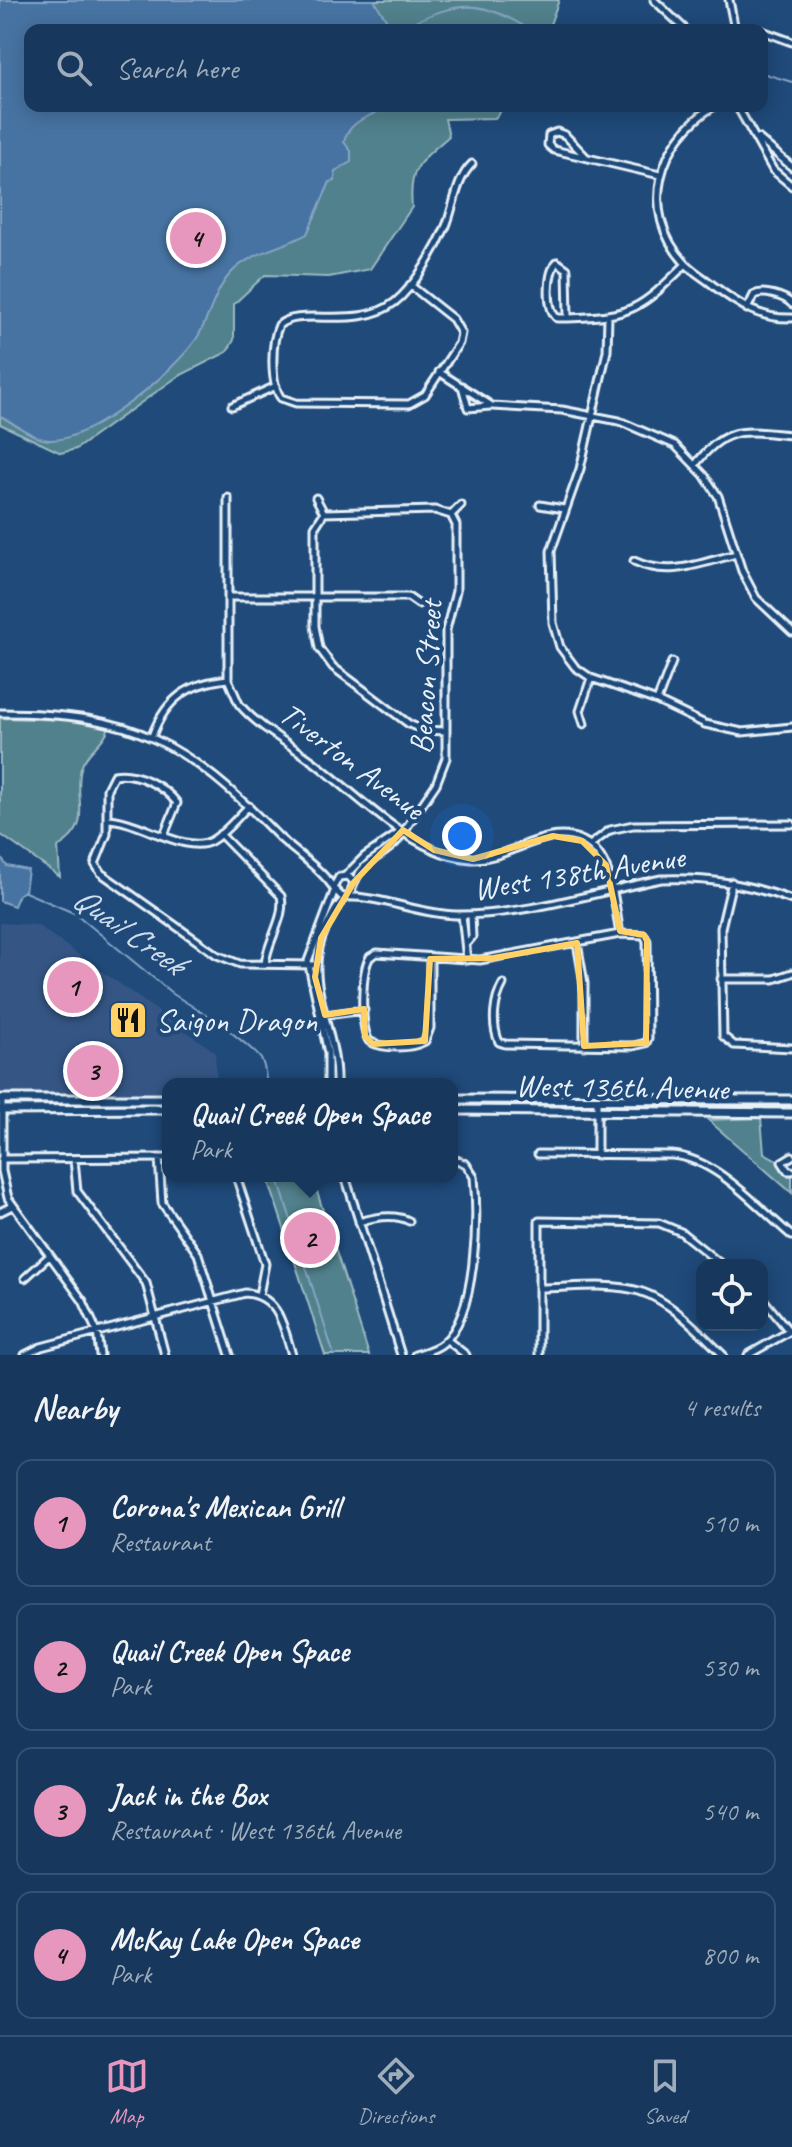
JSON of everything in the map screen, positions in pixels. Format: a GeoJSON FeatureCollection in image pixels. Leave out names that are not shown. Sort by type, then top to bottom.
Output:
{"type":"FeatureCollection","features":[{"type":"Feature","properties":{"kind":"main road"},"geometry":{"type":"LineString","coordinates":[[1,1099],[162,1099]]}},
{"type":"Feature","properties":{"kind":"main road","name":"West 136th Avenue"},"geometry":{"type":"LineString","coordinates":[[458,1099],[792,1100]]}},
{"type":"Feature","properties":{"kind":"main road"},"geometry":{"type":"LineString","coordinates":[[1,1110],[162,1109]]}},
{"type":"Feature","properties":{"kind":"main road","name":"West 136th Avenue"},"geometry":{"type":"LineString","coordinates":[[458,1110],[792,1113]]}},
{"type":"Feature","properties":{"kind":"street"},"geometry":{"type":"LineString","coordinates":[[654,0],[680,24]]}},
{"type":"Feature","properties":{"kind":"street"},"geometry":{"type":"LineString","coordinates":[[729,0],[734,24]]}},
{"type":"Feature","properties":{"kind":"street"},"geometry":{"type":"LineString","coordinates":[[768,33],[790,40],[792,32]]}},
{"type":"Feature","properties":{"kind":"street"},"geometry":{"type":"LineString","coordinates":[[706,112],[683,129],[671,146],[660,175],[661,221],[686,264],[747,309],[764,316],[792,318]]}},
{"type":"Feature","properties":{"kind":"street"},"geometry":{"type":"LineString","coordinates":[[741,112],[773,170],[792,186]]}},
{"type":"Feature","properties":{"kind":"street"},"geometry":{"type":"LineString","coordinates":[[586,157],[565,135],[557,132],[549,135],[548,145],[554,150],[660,175]]}},
{"type":"Feature","properties":{"kind":"street"},"geometry":{"type":"LineString","coordinates":[[757,137],[792,167]]}},
{"type":"Feature","properties":{"kind":"street"},"geometry":{"type":"LineString","coordinates":[[410,285],[459,327],[459,343],[420,399],[409,404],[292,403],[281,398],[276,386],[275,336],[282,322],[294,318],[366,317],[395,303],[442,235],[463,174],[472,164]]}},
{"type":"Feature","properties":{"kind":"street"},"geometry":{"type":"LineString","coordinates":[[568,318],[567,269],[566,264],[557,262],[551,270],[550,310],[557,318],[568,318],[608,317],[625,313],[650,298],[686,264]]}},
{"type":"Feature","properties":{"kind":"street"},"geometry":{"type":"LineString","coordinates":[[747,309],[754,295],[761,292],[786,298],[792,304]]}},
{"type":"Feature","properties":{"kind":"street"},"geometry":{"type":"LineString","coordinates":[[608,317],[607,351],[580,469],[551,551],[553,623],[564,654],[591,678],[728,730],[761,732],[792,727]]}},
{"type":"Feature","properties":{"kind":"street"},"geometry":{"type":"LineString","coordinates":[[439,372],[492,406]]}},
{"type":"Feature","properties":{"kind":"street"},"geometry":{"type":"LineString","coordinates":[[461,385],[468,408],[542,408],[591,416],[661,436],[695,465],[718,496],[736,554],[756,598],[792,632]]}},
{"type":"Feature","properties":{"kind":"street"},"geometry":{"type":"LineString","coordinates":[[232,406],[276,386]]}},
{"type":"Feature","properties":{"kind":"street"},"geometry":{"type":"LineString","coordinates":[[695,465],[720,439],[739,431],[792,435]]}},
{"type":"Feature","properties":{"kind":"street"},"geometry":{"type":"LineString","coordinates":[[152,736],[162,712],[187,688],[228,679],[228,498]]}},
{"type":"Feature","properties":{"kind":"street"},"geometry":{"type":"LineString","coordinates":[[316,498],[324,513]]}},
{"type":"Feature","properties":{"kind":"street"},"geometry":{"type":"LineString","coordinates":[[324,513],[435,510],[451,515],[461,505]]}},
{"type":"Feature","properties":{"kind":"street"},"geometry":{"type":"LineString","coordinates":[[540,505],[564,509]]}},
{"type":"Feature","properties":{"kind":"street"},"geometry":{"type":"LineString","coordinates":[[324,513],[315,527],[316,639],[333,667],[409,724],[423,730],[446,731]]}},
{"type":"Feature","properties":{"kind":"street","name":"Beacon Street"},"geometry":{"type":"LineString","coordinates":[[311,965],[321,938],[371,859],[390,850],[444,770],[446,630],[456,591],[456,525],[451,515]]}},
{"type":"Feature","properties":{"kind":"street"},"geometry":{"type":"LineString","coordinates":[[634,561],[656,570],[672,571],[736,554]]}},
{"type":"Feature","properties":{"kind":"street"},"geometry":{"type":"LineString","coordinates":[[228,597],[408,597],[418,604]]}},
{"type":"Feature","properties":{"kind":"street"},"geometry":{"type":"LineString","coordinates":[[657,701],[672,662]]}},
{"type":"Feature","properties":{"kind":"street"},"geometry":{"type":"LineString","coordinates":[[584,724],[580,711],[591,678]]}},
{"type":"Feature","properties":{"kind":"street","name":"Tiverton Avenue"},"geometry":{"type":"LineString","coordinates":[[228,679],[243,709],[434,850],[462,858],[507,853],[553,836],[574,837],[590,845]]}},
{"type":"Feature","properties":{"kind":"street"},"geometry":{"type":"LineString","coordinates":[[0,713],[80,716],[152,736],[196,760],[321,872],[334,889],[348,897]]}},
{"type":"Feature","properties":{"kind":"street"},"geometry":{"type":"LineString","coordinates":[[164,835],[177,803],[170,794],[129,772],[114,775],[107,789],[106,840],[95,864],[101,873],[217,955],[234,963],[311,965]]}},
{"type":"Feature","properties":{"kind":"street"},"geometry":{"type":"LineString","coordinates":[[107,819],[127,820],[195,844],[207,843],[249,806]]}},
{"type":"Feature","properties":{"kind":"street"},"geometry":{"type":"LineString","coordinates":[[620,934],[606,865],[590,845],[610,830],[633,825],[792,824]]}},
{"type":"Feature","properties":{"kind":"street","name":"Beacon Street"},"geometry":{"type":"LineString","coordinates":[[311,965],[336,879],[403,830]]}},
{"type":"Feature","properties":{"kind":"street"},"geometry":{"type":"LineString","coordinates":[[220,834],[281,896],[282,913],[267,946],[265,964]]}},
{"type":"Feature","properties":{"kind":"street"},"geometry":{"type":"LineString","coordinates":[[321,872],[343,876]]}},
{"type":"Feature","properties":{"kind":"street","name":"West 138th Avenue"},"geometry":{"type":"LineString","coordinates":[[343,876],[372,898]]}},
{"type":"Feature","properties":{"kind":"street","name":"West 138th Avenue"},"geometry":{"type":"LineString","coordinates":[[348,897],[372,898],[409,909],[471,915],[661,879],[732,882],[792,900]]}},
{"type":"Feature","properties":{"kind":"street"},"geometry":{"type":"LineString","coordinates":[[732,882],[721,928],[721,1031],[726,1040],[741,1046],[792,1048]]}},
{"type":"Feature","properties":{"kind":"street"},"geometry":{"type":"LineString","coordinates":[[462,915],[467,960]]}},
{"type":"Feature","properties":{"kind":"street"},"geometry":{"type":"LineString","coordinates":[[467,943],[472,937],[471,915]]}},
{"type":"Feature","properties":{"kind":"street"},"geometry":{"type":"LineString","coordinates":[[430,959],[430,1028],[425,1041],[415,1046],[373,1044],[365,1036],[364,1010],[364,971],[370,957],[384,953],[467,960],[638,933],[644,935],[647,941],[649,1031],[646,1043],[511,1046],[499,1042],[495,997],[503,984]]}},
{"type":"Feature","properties":{"kind":"street"},"geometry":{"type":"LineString","coordinates":[[577,943],[584,983],[584,1046]]}},
{"type":"Feature","properties":{"kind":"street"},"geometry":{"type":"LineString","coordinates":[[311,965],[337,1063],[336,1078]]}},
{"type":"Feature","properties":{"kind":"street"},"geometry":{"type":"LineString","coordinates":[[311,965],[328,1053],[328,1078]]}},
{"type":"Feature","properties":{"kind":"street"},"geometry":{"type":"LineString","coordinates":[[721,979],[774,979],[792,973]]}},
{"type":"Feature","properties":{"kind":"street"},"geometry":{"type":"LineString","coordinates":[[325,1015],[364,1010]]}},
{"type":"Feature","properties":{"kind":"street"},"geometry":{"type":"LineString","coordinates":[[1,1099],[4,1186],[12,1206],[83,1301],[97,1332],[100,1355]]}},
{"type":"Feature","properties":{"kind":"street"},"geometry":{"type":"LineString","coordinates":[[597,1099],[597,1155]]}},
{"type":"Feature","properties":{"kind":"street"},"geometry":{"type":"LineString","coordinates":[[538,1154],[680,1156],[702,1163],[792,1236]]}},
{"type":"Feature","properties":{"kind":"street"},"geometry":{"type":"LineString","coordinates":[[792,1156],[782,1162],[788,1171],[792,1171]]}},
{"type":"Feature","properties":{"kind":"street"},"geometry":{"type":"LineString","coordinates":[[1,1159],[159,1158],[162,1203],[196,1250],[230,1355]]}},
{"type":"Feature","properties":{"kind":"street"},"geometry":{"type":"LineString","coordinates":[[74,1159],[77,1191],[144,1279],[165,1355]]}},
{"type":"Feature","properties":{"kind":"street"},"geometry":{"type":"LineString","coordinates":[[415,1355],[447,1340],[473,1274],[474,1177],[468,1161],[458,1159]]}},
{"type":"Feature","properties":{"kind":"street"},"geometry":{"type":"LineString","coordinates":[[238,1182],[265,1264],[259,1295]]}},
{"type":"Feature","properties":{"kind":"street"},"geometry":{"type":"LineString","coordinates":[[347,1182],[401,1355]]}},
{"type":"Feature","properties":{"kind":"street"},"geometry":{"type":"LineString","coordinates":[[0,1212],[12,1206]]}},
{"type":"Feature","properties":{"kind":"street"},"geometry":{"type":"LineString","coordinates":[[359,1222],[376,1217],[409,1221]]}},
{"type":"Feature","properties":{"kind":"street"},"geometry":{"type":"LineString","coordinates":[[539,1355],[539,1221],[659,1223],[681,1232],[715,1259]]}},
{"type":"Feature","properties":{"kind":"street"},"geometry":{"type":"LineString","coordinates":[[25,1278],[49,1256]]}},
{"type":"Feature","properties":{"kind":"street"},"geometry":{"type":"LineString","coordinates":[[539,1288],[643,1292],[668,1307],[723,1355]]}},
{"type":"Feature","properties":{"kind":"street"},"geometry":{"type":"LineString","coordinates":[[25,1355],[240,1293],[259,1295],[275,1307],[292,1355]]}},
{"type":"Feature","properties":{"kind":"street"},"geometry":{"type":"LineString","coordinates":[[748,1355],[791,1331],[768,1305]]}},
{"type":"Feature","properties":{"kind":"street"},"geometry":{"type":"LineString","coordinates":[[447,1340],[466,1355]]}},
{"type":"Feature","properties":{"kind":"highlighted area"},"geometry":{"type":"Polygon","coordinates":[[[403,830],[434,850],[473,859],[553,836],[582,841],[606,865],[620,931],[644,935],[647,941],[646,1043],[584,1046],[577,943],[494,958],[430,959],[425,1041],[373,1044],[365,1036],[364,1009],[325,1015],[315,977],[321,938],[354,882],[403,830]]]}},
{"type":"Feature","properties":{"kind":"shaded area"},"geometry":{"type":"Polygon","coordinates":[[[0,0],[374,0],[389,24],[24,24],[24,112],[377,112],[356,123],[347,134],[344,142],[351,151],[351,162],[335,171],[335,181],[330,182],[307,234],[247,260],[231,273],[220,288],[197,338],[151,386],[108,418],[66,438],[43,439],[0,416],[0,0]]]}},
{"type":"Feature","properties":{"kind":"shaded area"},"geometry":{"type":"Polygon","coordinates":[[[0,856],[7,866],[28,870],[25,891],[19,894],[14,906],[0,901],[0,856]]]}},
{"type":"Feature","properties":{"kind":"shaded area"},"geometry":{"type":"Polygon","coordinates":[[[0,923],[37,925],[215,1052],[217,1078],[162,1078],[162,1092],[0,1093],[0,923]]]}},
{"type":"Feature","properties":{"kind":"green space"},"geometry":{"type":"Polygon","coordinates":[[[0,0],[559,0],[550,24],[24,24],[24,112],[500,112],[495,118],[445,119],[449,136],[418,166],[412,183],[412,207],[370,269],[329,277],[265,275],[234,304],[234,340],[227,352],[177,377],[76,449],[61,453],[0,424],[0,0]]]}},
{"type":"Feature","properties":{"kind":"green space"},"geometry":{"type":"Polygon","coordinates":[[[0,718],[71,720],[109,727],[81,768],[79,821],[69,839],[58,847],[60,877],[0,834],[0,718]]]}},
{"type":"Feature","properties":{"kind":"green space"},"geometry":{"type":"Polygon","coordinates":[[[761,1118],[764,1153],[777,1160],[783,1173],[792,1176],[792,1193],[708,1120],[761,1118]]]}},
{"type":"Feature","properties":{"kind":"green space"},"geometry":{"type":"Polygon","coordinates":[[[269,1182],[314,1182],[369,1355],[325,1355],[269,1182]]]}},
{"type":"Feature","properties":{"kind":"waterway"},"geometry":{"type":"LineString","coordinates":[[410,24],[457,7],[484,9],[520,24]]}},
{"type":"Feature","properties":{"kind":"waterway"},"geometry":{"type":"LineString","coordinates":[[768,75],[792,82]]}},
{"type":"Feature","properties":{"kind":"waterway","name":"Quail Creek"},"geometry":{"type":"LineString","coordinates":[[25,892],[76,914],[173,994],[203,1013]]}},
{"type":"Feature","properties":{"kind":"waterway","name":"Quail Creek"},"geometry":{"type":"LineString","coordinates":[[206,1014],[261,1059],[266,1078]]}},
{"type":"Feature","properties":{"kind":"waterway","name":"Quail Creek"},"geometry":{"type":"LineString","coordinates":[[279,1182],[334,1355]]}},
{"type":"Feature","properties":{"kind":"place","name":"McKay Lake Open Space"},"geometry":{"type":"Point","coordinates":[196,238]}},
{"type":"Feature","properties":{"kind":"place","name":"Corona's Mexican Grill"},"geometry":{"type":"Point","coordinates":[73,987]}},
{"type":"Feature","properties":{"kind":"place","name":"Saigon Dragon"},"geometry":{"type":"Point","coordinates":[128,1020]}},
{"type":"Feature","properties":{"kind":"place","name":"Jack in the Box"},"geometry":{"type":"Point","coordinates":[93,1071]}},
{"type":"Feature","properties":{"kind":"place","name":"Quail Creek Open Space"},"geometry":{"type":"Point","coordinates":[310,1238]}}]}
